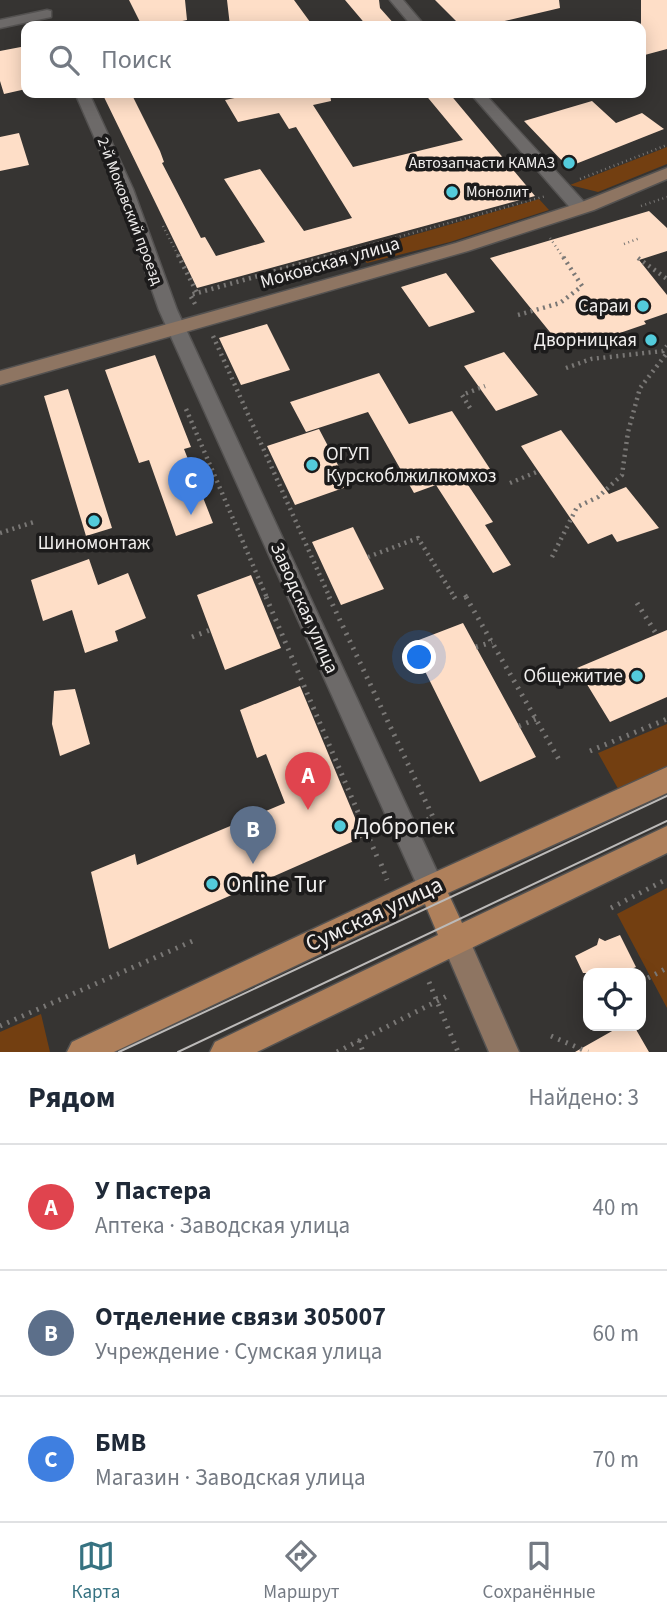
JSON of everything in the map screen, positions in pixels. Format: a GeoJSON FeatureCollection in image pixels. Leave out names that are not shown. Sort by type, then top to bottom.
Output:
{"type":"FeatureCollection","features":[{"type":"Feature","properties":{"kind":"main road","name":"Сумская улица"},"geometry":{"type":"LineString","coordinates":[[82,1052],[430,887],[667,780]]}},
{"type":"Feature","properties":{"kind":"main road"},"geometry":{"type":"LineString","coordinates":[[225,1052],[667,839]]}},
{"type":"Feature","properties":{"kind":"main road"},"geometry":{"type":"LineString","coordinates":[[430,887],[455,940]]}},
{"type":"Feature","properties":{"kind":"street"},"geometry":{"type":"LineString","coordinates":[[41,0],[50,20]]}},
{"type":"Feature","properties":{"kind":"street"},"geometry":{"type":"LineString","coordinates":[[396,0],[415,21]]}},
{"type":"Feature","properties":{"kind":"street"},"geometry":{"type":"LineString","coordinates":[[0,24],[21,22]]}},
{"type":"Feature","properties":{"kind":"street","name":"2-й Моковский проезд"},"geometry":{"type":"LineString","coordinates":[[84,98],[125,189],[177,328]]}},
{"type":"Feature","properties":{"kind":"street"},"geometry":{"type":"LineString","coordinates":[[481,98],[580,208]]}},
{"type":"Feature","properties":{"kind":"street","name":"Моковская улица"},"geometry":{"type":"LineString","coordinates":[[0,378],[462,247],[580,208],[667,173]]}},
{"type":"Feature","properties":{"kind":"street","name":"Заводская улица"},"geometry":{"type":"LineString","coordinates":[[177,328],[430,887]]}},
{"type":"Feature","properties":{"kind":"street"},"geometry":{"type":"LineString","coordinates":[[455,940],[504,1052]]}},
{"type":"Feature","properties":{"kind":"path"},"geometry":{"type":"LineString","coordinates":[[201,314],[190,295],[562,189],[667,145]]}},
{"type":"Feature","properties":{"kind":"path"},"geometry":{"type":"LineString","coordinates":[[518,315],[560,303],[582,286],[549,237]]}},
{"type":"Feature","properties":{"kind":"path"},"geometry":{"type":"LineString","coordinates":[[624,244],[640,238]]}},
{"type":"Feature","properties":{"kind":"path"},"geometry":{"type":"LineString","coordinates":[[638,258],[667,279]]}},
{"type":"Feature","properties":{"kind":"path"},"geometry":{"type":"LineString","coordinates":[[212,334],[346,635],[433,817]]}},
{"type":"Feature","properties":{"kind":"path"},"geometry":{"type":"LineString","coordinates":[[552,556],[577,507],[598,497],[622,475],[628,432],[640,388],[666,353],[667,346]]}},
{"type":"Feature","properties":{"kind":"path"},"geometry":{"type":"LineString","coordinates":[[566,368],[591,359],[666,353]]}},
{"type":"Feature","properties":{"kind":"path"},"geometry":{"type":"LineString","coordinates":[[470,408],[462,395],[485,386]]}},
{"type":"Feature","properties":{"kind":"path"},"geometry":{"type":"LineString","coordinates":[[181,397],[378,859]]}},
{"type":"Feature","properties":{"kind":"path"},"geometry":{"type":"LineString","coordinates":[[510,483],[540,471]]}},
{"type":"Feature","properties":{"kind":"path"},"geometry":{"type":"LineString","coordinates":[[0,533],[34,522]]}},
{"type":"Feature","properties":{"kind":"path"},"geometry":{"type":"LineString","coordinates":[[369,557],[418,538],[456,600]]}},
{"type":"Feature","properties":{"kind":"path"},"geometry":{"type":"LineString","coordinates":[[465,595],[561,763]]}},
{"type":"Feature","properties":{"kind":"path"},"geometry":{"type":"LineString","coordinates":[[637,603],[657,635]]}},
{"type":"Feature","properties":{"kind":"path"},"geometry":{"type":"LineString","coordinates":[[192,637],[210,630]]}},
{"type":"Feature","properties":{"kind":"path"},"geometry":{"type":"LineString","coordinates":[[476,647],[492,642]]}},
{"type":"Feature","properties":{"kind":"path"},"geometry":{"type":"LineString","coordinates":[[519,726],[536,719]]}},
{"type":"Feature","properties":{"kind":"path"},"geometry":{"type":"LineString","coordinates":[[590,751],[667,719]]}},
{"type":"Feature","properties":{"kind":"path"},"geometry":{"type":"LineString","coordinates":[[611,908],[667,879]]}},
{"type":"Feature","properties":{"kind":"path"},"geometry":{"type":"LineString","coordinates":[[0,1026],[195,940]]}},
{"type":"Feature","properties":{"kind":"path"},"geometry":{"type":"LineString","coordinates":[[419,958],[458,1052]]}},
{"type":"Feature","properties":{"kind":"path"},"geometry":{"type":"LineString","coordinates":[[648,978],[667,968]]}},
{"type":"Feature","properties":{"kind":"path"},"geometry":{"type":"LineString","coordinates":[[337,1052],[473,981]]}},
{"type":"Feature","properties":{"kind":"path"},"geometry":{"type":"LineString","coordinates":[[551,1036],[588,1052]]}},
{"type":"Feature","properties":{"kind":"path"},"geometry":{"type":"LineString","coordinates":[[359,1040],[363,1052]]}},
{"type":"Feature","properties":{"kind":"shaded area"},"geometry":{"type":"Polygon","coordinates":[[[667,147],[667,164],[598,192],[570,185],[667,147]]]}},
{"type":"Feature","properties":{"kind":"shaded area"},"geometry":{"type":"Polygon","coordinates":[[[539,199],[549,210],[450,242],[367,263],[354,252],[539,199]]]}},
{"type":"Feature","properties":{"kind":"shaded area"},"geometry":{"type":"Polygon","coordinates":[[[667,724],[667,773],[621,794],[598,753],[667,724]]]}},
{"type":"Feature","properties":{"kind":"shaded area"},"geometry":{"type":"Polygon","coordinates":[[[667,888],[667,1008],[646,968],[617,914],[667,888]]]}},
{"type":"Feature","properties":{"kind":"shaded area"},"geometry":{"type":"Polygon","coordinates":[[[41,1014],[50,1052],[0,1052],[0,1032],[41,1014]]]}},
{"type":"Feature","properties":{"kind":"building"},"geometry":{"type":"Polygon","coordinates":[[[129,0],[185,0],[187,20],[140,21],[129,0]]]}},
{"type":"Feature","properties":{"kind":"building"},"geometry":{"type":"Polygon","coordinates":[[[227,0],[294,0],[309,21],[229,21],[227,0]]]}},
{"type":"Feature","properties":{"kind":"building"},"geometry":{"type":"Polygon","coordinates":[[[345,0],[379,0],[380,8],[392,21],[363,21],[345,0]]]}},
{"type":"Feature","properties":{"kind":"building"},"geometry":{"type":"Polygon","coordinates":[[[435,0],[559,0],[560,8],[504,21],[456,21],[435,0]]]}},
{"type":"Feature","properties":{"kind":"building"},"geometry":{"type":"Polygon","coordinates":[[[641,0],[667,0],[667,49],[646,55],[646,21],[641,21],[641,0]]]}},
{"type":"Feature","properties":{"kind":"building"},"geometry":{"type":"Polygon","coordinates":[[[21,47],[21,90],[4,94],[0,81],[0,51],[21,47]]]}},
{"type":"Feature","properties":{"kind":"building"},"geometry":{"type":"Polygon","coordinates":[[[104,98],[134,98],[160,151],[164,162],[162,163],[201,238],[205,237],[216,256],[265,242],[224,179],[260,169],[304,231],[352,218],[296,127],[289,129],[279,113],[238,122],[225,100],[234,98],[331,98],[331,101],[313,105],[353,167],[463,140],[428,98],[453,98],[535,196],[197,288],[104,98]]]}},
{"type":"Feature","properties":{"kind":"building"},"geometry":{"type":"Polygon","coordinates":[[[592,101],[616,123],[642,113],[664,129],[568,167],[524,121],[592,101]]]}},
{"type":"Feature","properties":{"kind":"building"},"geometry":{"type":"Polygon","coordinates":[[[19,133],[29,165],[0,171],[0,137],[19,133]]]}},
{"type":"Feature","properties":{"kind":"building"},"geometry":{"type":"Polygon","coordinates":[[[649,211],[667,228],[667,251],[639,260],[667,295],[667,313],[644,321],[646,324],[579,347],[572,338],[558,342],[490,258],[649,211]]]}},
{"type":"Feature","properties":{"kind":"building"},"geometry":{"type":"Polygon","coordinates":[[[446,273],[475,312],[429,327],[401,287],[446,273]]]}},
{"type":"Feature","properties":{"kind":"building"},"geometry":{"type":"Polygon","coordinates":[[[267,324],[290,370],[241,385],[219,338],[267,324]]]}},
{"type":"Feature","properties":{"kind":"building"},"geometry":{"type":"Polygon","coordinates":[[[504,352],[538,395],[496,411],[464,366],[504,352]]]}},
{"type":"Feature","properties":{"kind":"building"},"geometry":{"type":"Polygon","coordinates":[[[155,355],[191,447],[184,449],[213,523],[176,536],[149,460],[139,463],[105,370],[155,355]]]}},
{"type":"Feature","properties":{"kind":"building"},"geometry":{"type":"Polygon","coordinates":[[[379,373],[409,424],[452,411],[494,475],[468,485],[493,522],[485,525],[511,565],[493,573],[436,485],[414,493],[368,412],[306,432],[290,402],[379,373]]]}},
{"type":"Feature","properties":{"kind":"building"},"geometry":{"type":"Polygon","coordinates":[[[68,389],[112,528],[86,536],[44,396],[68,389]]]}},
{"type":"Feature","properties":{"kind":"building"},"geometry":{"type":"Polygon","coordinates":[[[319,429],[349,486],[295,505],[267,446],[319,429]]]}},
{"type":"Feature","properties":{"kind":"building"},"geometry":{"type":"Polygon","coordinates":[[[561,430],[609,494],[626,487],[659,528],[617,542],[612,534],[588,544],[521,446],[561,430]]]}},
{"type":"Feature","properties":{"kind":"building"},"geometry":{"type":"Polygon","coordinates":[[[353,527],[384,589],[341,605],[312,542],[353,527]]]}},
{"type":"Feature","properties":{"kind":"building"},"geometry":{"type":"Polygon","coordinates":[[[89,559],[98,585],[128,573],[146,618],[115,631],[118,641],[85,653],[72,610],[43,621],[31,580],[89,559]]]}},
{"type":"Feature","properties":{"kind":"building"},"geometry":{"type":"Polygon","coordinates":[[[251,575],[281,648],[225,670],[197,595],[251,575]]]}},
{"type":"Feature","properties":{"kind":"building"},"geometry":{"type":"Polygon","coordinates":[[[463,623],[536,757],[480,782],[411,643],[463,623]]]}},
{"type":"Feature","properties":{"kind":"building"},"geometry":{"type":"Polygon","coordinates":[[[667,630],[667,697],[610,722],[577,668],[667,630]]]}},
{"type":"Feature","properties":{"kind":"building"},"geometry":{"type":"Polygon","coordinates":[[[300,686],[363,837],[109,949],[91,872],[135,854],[137,865],[285,803],[266,754],[257,758],[240,710],[300,686]]]}},
{"type":"Feature","properties":{"kind":"building"},"geometry":{"type":"Polygon","coordinates":[[[75,689],[90,744],[60,756],[52,724],[54,691],[75,689]]]}},
{"type":"Feature","properties":{"kind":"building"},"geometry":{"type":"Polygon","coordinates":[[[620,935],[636,967],[583,968],[583,973],[575,956],[597,945],[599,938],[605,941],[620,935]]]}},
{"type":"Feature","properties":{"kind":"building"},"geometry":{"type":"Polygon","coordinates":[[[612,1031],[637,1031],[649,1052],[575,1052],[612,1031]]]}},
{"type":"Feature","properties":{"kind":"tram line"},"geometry":{"type":"LineString","coordinates":[[119,1052],[667,796]]}},
{"type":"Feature","properties":{"kind":"tram line"},"geometry":{"type":"LineString","coordinates":[[178,1052],[667,821]]}},
{"type":"Feature","properties":{"kind":"place","name":"Автозапчасти КАМАЗ"},"geometry":{"type":"Point","coordinates":[569,163]}},
{"type":"Feature","properties":{"kind":"place","name":"Монолит"},"geometry":{"type":"Point","coordinates":[452,192]}},
{"type":"Feature","properties":{"kind":"place","name":"Сараи"},"geometry":{"type":"Point","coordinates":[643,306]}},
{"type":"Feature","properties":{"kind":"place","name":"Дворницкая"},"geometry":{"type":"Point","coordinates":[651,340]}},
{"type":"Feature","properties":{"kind":"place","name":"ОГУП Курскоблжилкомхоз"},"geometry":{"type":"Point","coordinates":[312,465]}},
{"type":"Feature","properties":{"kind":"place","name":"БМВ"},"geometry":{"type":"Point","coordinates":[191,515]}},
{"type":"Feature","properties":{"kind":"place","name":"Шиномонтаж"},"geometry":{"type":"Point","coordinates":[94,521]}},
{"type":"Feature","properties":{"kind":"place","name":"Общежитие"},"geometry":{"type":"Point","coordinates":[637,676]}},
{"type":"Feature","properties":{"kind":"place","name":"У Пастера"},"geometry":{"type":"Point","coordinates":[308,810]}},
{"type":"Feature","properties":{"kind":"place","name":"Добропек"},"geometry":{"type":"Point","coordinates":[340,826]}},
{"type":"Feature","properties":{"kind":"place","name":"Отделение связи 305007"},"geometry":{"type":"Point","coordinates":[253,864]}},
{"type":"Feature","properties":{"kind":"place","name":"Online Tur"},"geometry":{"type":"Point","coordinates":[212,884]}}]}
